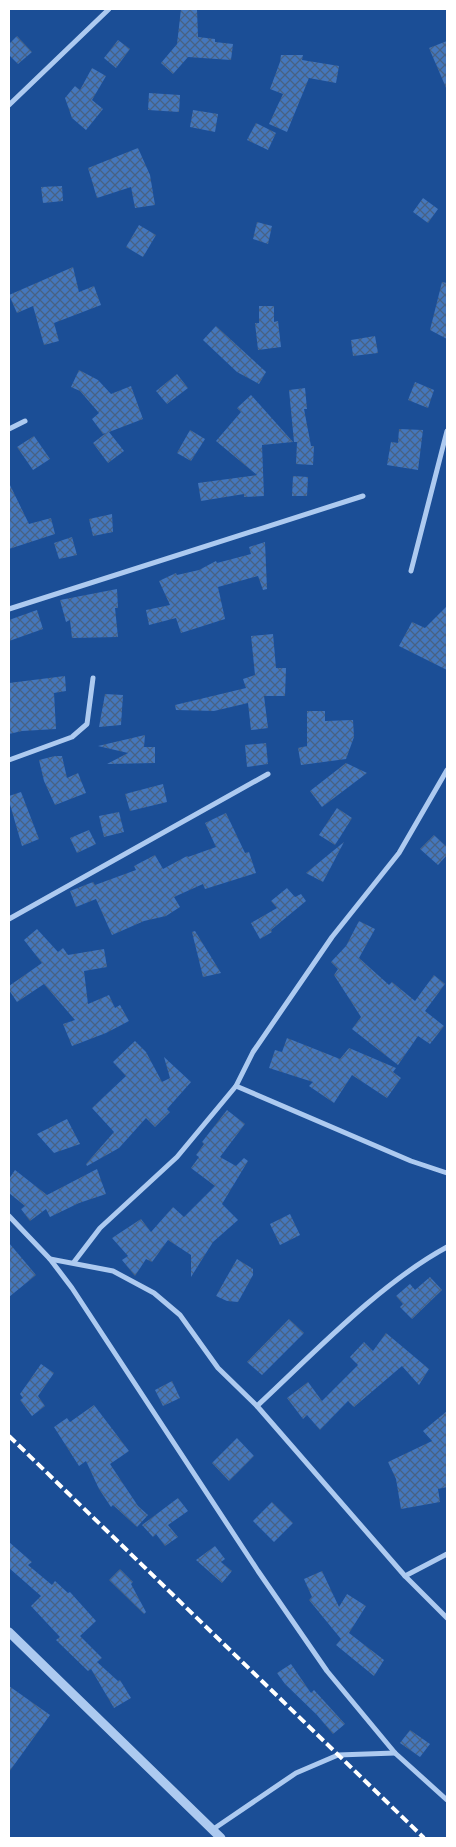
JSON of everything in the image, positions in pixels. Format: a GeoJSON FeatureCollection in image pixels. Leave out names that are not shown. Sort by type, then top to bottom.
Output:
{"type":"FeatureCollection","features":[{"type":"Feature","properties":{"kind":"street"},"geometry":{"type":"LineString","coordinates":[[9,105],[109,9]]}},
{"type":"Feature","properties":{"kind":"street"},"geometry":{"type":"LineString","coordinates":[[9,429],[24,421]]}},
{"type":"Feature","properties":{"kind":"street"},"geometry":{"type":"LineString","coordinates":[[411,571],[447,431]]}},
{"type":"Feature","properties":{"kind":"street"},"geometry":{"type":"LineString","coordinates":[[9,609],[363,496]]}},
{"type":"Feature","properties":{"kind":"street"},"geometry":{"type":"LineString","coordinates":[[9,760],[72,737],[87,724],[93,678]]}},
{"type":"Feature","properties":{"kind":"street"},"geometry":{"type":"LineString","coordinates":[[74,1262],[100,1228],[177,1157],[236,1086],[253,1052],[332,937],[399,853],[447,770]]}},
{"type":"Feature","properties":{"kind":"street"},"geometry":{"type":"LineString","coordinates":[[9,919],[268,774]]}},
{"type":"Feature","properties":{"kind":"street"},"geometry":{"type":"LineString","coordinates":[[236,1086],[411,1161],[447,1173]]}},
{"type":"Feature","properties":{"kind":"street"},"geometry":{"type":"LineString","coordinates":[[9,1216],[50,1259],[77,1296],[258,1571],[327,1671],[396,1753],[447,1800]]}},
{"type":"Feature","properties":{"kind":"street"},"geometry":{"type":"LineString","coordinates":[[257,1406],[359,1313],[422,1261],[447,1247]]}},
{"type":"Feature","properties":{"kind":"street"},"geometry":{"type":"LineString","coordinates":[[50,1259],[74,1262],[113,1271],[154,1293],[180,1315],[218,1368],[257,1406],[405,1576],[447,1618]]}},
{"type":"Feature","properties":{"kind":"street"},"geometry":{"type":"LineString","coordinates":[[405,1576],[447,1554]]}},
{"type":"Feature","properties":{"kind":"street"},"geometry":{"type":"LineString","coordinates":[[9,1632],[221,1838]]}},
{"type":"Feature","properties":{"kind":"street"},"geometry":{"type":"LineString","coordinates":[[212,1830],[296,1773],[338,1755],[396,1753]]}},
{"type":"Feature","properties":{"kind":"building"},"geometry":{"type":"Polygon","coordinates":[[[181,9],[197,9],[198,37],[215,39],[215,42],[233,44],[231,60],[188,57],[173,74],[161,63],[177,44],[181,9]]]}},
{"type":"Feature","properties":{"kind":"building"},"geometry":{"type":"Polygon","coordinates":[[[17,36],[32,52],[18,64],[9,55],[9,44],[17,36]]]}},
{"type":"Feature","properties":{"kind":"building"},"geometry":{"type":"Polygon","coordinates":[[[118,40],[130,49],[116,68],[104,58],[118,40]]]}},
{"type":"Feature","properties":{"kind":"building"},"geometry":{"type":"Polygon","coordinates":[[[447,41],[447,90],[429,48],[447,41]]]}},
{"type":"Feature","properties":{"kind":"building"},"geometry":{"type":"Polygon","coordinates":[[[281,55],[303,55],[302,60],[339,66],[336,83],[309,78],[287,132],[269,124],[283,94],[270,89],[281,55]]]}},
{"type":"Feature","properties":{"kind":"building"},"geometry":{"type":"Polygon","coordinates":[[[92,68],[106,76],[92,100],[103,109],[86,130],[72,118],[65,98],[75,86],[80,90],[92,68]]]}},
{"type":"Feature","properties":{"kind":"building"},"geometry":{"type":"Polygon","coordinates":[[[149,93],[180,95],[179,112],[148,110],[149,93]]]}},
{"type":"Feature","properties":{"kind":"building"},"geometry":{"type":"Polygon","coordinates":[[[193,110],[218,114],[215,132],[190,127],[193,110]]]}},
{"type":"Feature","properties":{"kind":"building"},"geometry":{"type":"Polygon","coordinates":[[[256,123],[276,133],[268,150],[247,140],[256,123]]]}},
{"type":"Feature","properties":{"kind":"building"},"geometry":{"type":"Polygon","coordinates":[[[138,148],[150,175],[155,205],[135,208],[131,187],[97,198],[88,168],[138,148]]]}},
{"type":"Feature","properties":{"kind":"building"},"geometry":{"type":"Polygon","coordinates":[[[62,186],[63,201],[43,203],[41,187],[62,186]]]}},
{"type":"Feature","properties":{"kind":"building"},"geometry":{"type":"Polygon","coordinates":[[[423,198],[438,209],[428,223],[413,212],[423,198]]]}},
{"type":"Feature","properties":{"kind":"building"},"geometry":{"type":"Polygon","coordinates":[[[257,222],[272,226],[268,244],[253,239],[257,222]]]}},
{"type":"Feature","properties":{"kind":"building"},"geometry":{"type":"Polygon","coordinates":[[[139,225],[156,235],[143,257],[126,247],[139,225]]]}},
{"type":"Feature","properties":{"kind":"building"},"geometry":{"type":"Polygon","coordinates":[[[73,267],[79,292],[94,286],[101,305],[54,323],[59,341],[44,345],[33,306],[17,313],[9,295],[73,267]]]}},
{"type":"Feature","properties":{"kind":"building"},"geometry":{"type":"Polygon","coordinates":[[[442,282],[447,283],[447,339],[430,330],[442,282]]]}},
{"type":"Feature","properties":{"kind":"building"},"geometry":{"type":"Polygon","coordinates":[[[259,306],[274,306],[274,322],[278,321],[281,347],[258,350],[255,323],[259,323],[259,306]]]}},
{"type":"Feature","properties":{"kind":"building"},"geometry":{"type":"Polygon","coordinates":[[[216,326],[266,372],[259,384],[237,372],[203,340],[216,326]]]}},
{"type":"Feature","properties":{"kind":"building"},"geometry":{"type":"Polygon","coordinates":[[[375,336],[378,353],[353,356],[351,340],[375,336]]]}},
{"type":"Feature","properties":{"kind":"building"},"geometry":{"type":"Polygon","coordinates":[[[79,370],[98,380],[111,394],[131,386],[143,419],[109,432],[124,451],[108,463],[93,443],[106,433],[103,434],[92,419],[99,413],[80,391],[71,387],[79,370]]]}},
{"type":"Feature","properties":{"kind":"building"},"geometry":{"type":"Polygon","coordinates":[[[177,374],[188,388],[167,404],[156,391],[177,374]]]}},
{"type":"Feature","properties":{"kind":"building"},"geometry":{"type":"Polygon","coordinates":[[[415,382],[434,390],[428,408],[408,400],[415,382]]]}},
{"type":"Feature","properties":{"kind":"building"},"geometry":{"type":"Polygon","coordinates":[[[305,388],[307,409],[304,409],[311,446],[314,446],[313,465],[296,464],[297,442],[294,442],[289,390],[305,388]]]}},
{"type":"Feature","properties":{"kind":"building"},"geometry":{"type":"Polygon","coordinates":[[[251,395],[293,442],[262,445],[264,496],[244,497],[244,494],[201,501],[198,483],[257,475],[216,441],[241,412],[237,408],[251,395]]]}},
{"type":"Feature","properties":{"kind":"building"},"geometry":{"type":"Polygon","coordinates":[[[399,429],[423,430],[418,470],[387,465],[391,442],[398,443],[399,429]]]}},
{"type":"Feature","properties":{"kind":"building"},"geometry":{"type":"Polygon","coordinates":[[[190,430],[205,439],[191,461],[177,453],[190,430]]]}},
{"type":"Feature","properties":{"kind":"building"},"geometry":{"type":"Polygon","coordinates":[[[34,436],[50,459],[33,470],[17,447],[34,436]]]}},
{"type":"Feature","properties":{"kind":"building"},"geometry":{"type":"Polygon","coordinates":[[[293,476],[308,477],[307,496],[292,496],[293,476]]]}},
{"type":"Feature","properties":{"kind":"building"},"geometry":{"type":"Polygon","coordinates":[[[9,483],[29,524],[51,518],[55,534],[9,549],[9,483]]]}},
{"type":"Feature","properties":{"kind":"building"},"geometry":{"type":"Polygon","coordinates":[[[112,514],[113,532],[93,536],[89,519],[112,514]]]}},
{"type":"Feature","properties":{"kind":"building"},"geometry":{"type":"Polygon","coordinates":[[[72,537],[77,555],[59,559],[54,543],[72,537]]]}},
{"type":"Feature","properties":{"kind":"building"},"geometry":{"type":"Polygon","coordinates":[[[265,542],[267,589],[263,590],[258,576],[218,587],[225,619],[181,633],[176,618],[149,625],[146,610],[170,605],[159,581],[176,573],[177,575],[199,570],[216,561],[217,563],[251,554],[249,547],[265,542]]]}},
{"type":"Feature","properties":{"kind":"building"},"geometry":{"type":"Polygon","coordinates":[[[117,589],[118,608],[115,608],[118,637],[72,638],[70,620],[66,622],[60,600],[117,589]]]}},
{"type":"Feature","properties":{"kind":"building"},"geometry":{"type":"Polygon","coordinates":[[[447,606],[447,670],[399,646],[412,622],[425,628],[447,606]]]}},
{"type":"Feature","properties":{"kind":"building"},"geometry":{"type":"Polygon","coordinates":[[[37,610],[43,629],[9,641],[9,620],[37,610]]]}},
{"type":"Feature","properties":{"kind":"building"},"geometry":{"type":"Polygon","coordinates":[[[273,634],[276,668],[286,668],[285,696],[264,696],[268,728],[251,730],[248,703],[214,711],[176,710],[175,705],[246,688],[243,679],[255,675],[251,636],[273,634]]]}},
{"type":"Feature","properties":{"kind":"building"},"geometry":{"type":"Polygon","coordinates":[[[65,676],[66,691],[54,693],[56,729],[22,731],[9,734],[9,683],[65,676]]]}},
{"type":"Feature","properties":{"kind":"building"},"geometry":{"type":"Polygon","coordinates":[[[105,694],[123,695],[121,725],[99,727],[105,694]]]}},
{"type":"Feature","properties":{"kind":"building"},"geometry":{"type":"Polygon","coordinates":[[[307,711],[325,711],[325,721],[353,720],[354,737],[346,759],[301,765],[298,748],[307,746],[307,711]]]}},
{"type":"Feature","properties":{"kind":"building"},"geometry":{"type":"Polygon","coordinates":[[[145,735],[144,747],[155,747],[155,763],[107,764],[128,753],[98,746],[145,735]]]}},
{"type":"Feature","properties":{"kind":"building"},"geometry":{"type":"Polygon","coordinates":[[[266,743],[268,764],[247,767],[245,745],[266,743]]]}},
{"type":"Feature","properties":{"kind":"building"},"geometry":{"type":"Polygon","coordinates":[[[62,756],[67,778],[78,773],[86,793],[55,805],[44,781],[39,760],[62,756]]]}},
{"type":"Feature","properties":{"kind":"building"},"geometry":{"type":"Polygon","coordinates":[[[346,763],[367,773],[322,807],[310,791],[346,763]]]}},
{"type":"Feature","properties":{"kind":"building"},"geometry":{"type":"Polygon","coordinates":[[[163,784],[167,802],[130,811],[125,794],[163,784]]]}},
{"type":"Feature","properties":{"kind":"building"},"geometry":{"type":"Polygon","coordinates":[[[21,792],[39,839],[22,846],[9,801],[9,796],[21,792]]]}},
{"type":"Feature","properties":{"kind":"building"},"geometry":{"type":"Polygon","coordinates":[[[337,808],[352,818],[335,845],[319,835],[337,808]]]}},
{"type":"Feature","properties":{"kind":"building"},"geometry":{"type":"Polygon","coordinates":[[[119,812],[124,832],[104,837],[99,816],[119,812]]]}},
{"type":"Feature","properties":{"kind":"building"},"geometry":{"type":"Polygon","coordinates":[[[226,813],[245,853],[249,852],[256,873],[205,889],[203,884],[174,897],[180,907],[166,916],[144,921],[112,935],[96,899],[76,907],[70,891],[93,882],[95,885],[136,870],[134,866],[155,855],[163,869],[187,856],[216,847],[205,823],[226,813]]]}},
{"type":"Feature","properties":{"kind":"building"},"geometry":{"type":"Polygon","coordinates":[[[89,830],[96,844],[77,853],[70,838],[89,830]]]}},
{"type":"Feature","properties":{"kind":"building"},"geometry":{"type":"Polygon","coordinates":[[[434,835],[447,847],[447,855],[438,865],[420,849],[434,835]]]}},
{"type":"Feature","properties":{"kind":"building"},"geometry":{"type":"Polygon","coordinates":[[[344,842],[323,882],[306,873],[344,842]]]}},
{"type":"Feature","properties":{"kind":"building"},"geometry":{"type":"Polygon","coordinates":[[[287,888],[295,897],[301,894],[306,901],[271,930],[272,932],[260,939],[251,923],[277,908],[271,901],[287,888]]]}},
{"type":"Feature","properties":{"kind":"building"},"geometry":{"type":"Polygon","coordinates":[[[359,921],[375,929],[359,958],[389,985],[392,982],[415,1001],[434,975],[445,984],[425,1011],[444,1026],[430,1044],[418,1036],[398,1065],[352,1029],[361,1017],[334,975],[338,969],[331,962],[346,946],[359,921]]]}},
{"type":"Feature","properties":{"kind":"building"},"geometry":{"type":"Polygon","coordinates":[[[37,929],[58,952],[63,948],[68,955],[104,949],[107,967],[84,971],[88,1004],[109,995],[115,1008],[120,1005],[129,1021],[106,1033],[72,1046],[63,1024],[75,1020],[44,984],[17,1002],[9,990],[9,986],[42,963],[24,940],[37,929]]]}},
{"type":"Feature","properties":{"kind":"building"},"geometry":{"type":"Polygon","coordinates":[[[195,931],[221,973],[203,977],[192,932],[195,931]]]}},
{"type":"Feature","properties":{"kind":"building"},"geometry":{"type":"Polygon","coordinates":[[[287,1038],[340,1059],[349,1048],[396,1068],[393,1072],[401,1078],[387,1098],[352,1075],[334,1103],[309,1086],[313,1082],[269,1068],[275,1050],[282,1052],[287,1038]]]}},
{"type":"Feature","properties":{"kind":"building"},"geometry":{"type":"Polygon","coordinates":[[[135,1041],[146,1052],[162,1082],[170,1078],[164,1057],[191,1082],[167,1109],[170,1112],[155,1127],[146,1118],[119,1148],[87,1166],[86,1164],[114,1132],[92,1108],[126,1076],[113,1062],[135,1041]]]}},
{"type":"Feature","properties":{"kind":"building"},"geometry":{"type":"Polygon","coordinates":[[[227,1110],[245,1124],[220,1157],[236,1166],[244,1158],[248,1161],[222,1204],[238,1220],[213,1242],[191,1277],[191,1255],[168,1240],[152,1262],[146,1259],[135,1276],[122,1260],[128,1256],[112,1238],[141,1219],[151,1232],[173,1207],[184,1217],[215,1186],[191,1168],[199,1157],[196,1155],[204,1144],[202,1142],[227,1110]]]}},
{"type":"Feature","properties":{"kind":"building"},"geometry":{"type":"Polygon","coordinates":[[[67,1119],[80,1144],[54,1153],[37,1134],[67,1119]]]}},
{"type":"Feature","properties":{"kind":"building"},"geometry":{"type":"Polygon","coordinates":[[[97,1169],[106,1194],[79,1203],[50,1217],[46,1209],[30,1221],[21,1209],[25,1206],[9,1193],[9,1179],[15,1170],[47,1195],[97,1169]]]}},
{"type":"Feature","properties":{"kind":"building"},"geometry":{"type":"Polygon","coordinates":[[[290,1214],[300,1235],[280,1245],[270,1224],[290,1214]]]}},
{"type":"Feature","properties":{"kind":"building"},"geometry":{"type":"Polygon","coordinates":[[[9,1243],[36,1275],[9,1297],[9,1243]]]}},
{"type":"Feature","properties":{"kind":"building"},"geometry":{"type":"Polygon","coordinates":[[[237,1259],[253,1269],[253,1275],[238,1302],[227,1301],[216,1296],[237,1259]]]}},
{"type":"Feature","properties":{"kind":"building"},"geometry":{"type":"Polygon","coordinates":[[[430,1277],[442,1290],[412,1319],[400,1307],[403,1304],[396,1296],[410,1284],[415,1290],[430,1277]]]}},
{"type":"Feature","properties":{"kind":"building"},"geometry":{"type":"Polygon","coordinates":[[[289,1319],[304,1333],[262,1375],[247,1362],[289,1319]]]}},
{"type":"Feature","properties":{"kind":"building"},"geometry":{"type":"Polygon","coordinates":[[[386,1333],[429,1369],[419,1385],[402,1366],[354,1407],[348,1401],[320,1430],[307,1415],[303,1419],[287,1398],[308,1382],[322,1401],[358,1365],[350,1357],[364,1342],[373,1351],[386,1333]]]}},
{"type":"Feature","properties":{"kind":"building"},"geometry":{"type":"Polygon","coordinates":[[[41,1364],[54,1373],[38,1396],[45,1406],[32,1416],[20,1400],[23,1398],[20,1394],[41,1364]]]}},
{"type":"Feature","properties":{"kind":"building"},"geometry":{"type":"Polygon","coordinates":[[[172,1381],[180,1398],[163,1406],[155,1390],[172,1381]]]}},
{"type":"Feature","properties":{"kind":"building"},"geometry":{"type":"Polygon","coordinates":[[[94,1405],[129,1451],[110,1464],[138,1506],[148,1515],[137,1527],[113,1505],[111,1507],[99,1489],[86,1461],[79,1466],[54,1427],[67,1418],[70,1422],[94,1405]]]}},
{"type":"Feature","properties":{"kind":"building"},"geometry":{"type":"Polygon","coordinates":[[[447,1411],[447,1487],[438,1489],[440,1502],[401,1509],[396,1479],[388,1462],[432,1441],[423,1431],[447,1411]]]}},
{"type":"Feature","properties":{"kind":"building"},"geometry":{"type":"Polygon","coordinates":[[[237,1438],[254,1456],[229,1481],[212,1463],[237,1438]]]}},
{"type":"Feature","properties":{"kind":"building"},"geometry":{"type":"Polygon","coordinates":[[[178,1498],[188,1511],[168,1525],[178,1537],[165,1546],[156,1534],[153,1537],[142,1525],[178,1498]]]}},
{"type":"Feature","properties":{"kind":"building"},"geometry":{"type":"Polygon","coordinates":[[[272,1502],[293,1523],[274,1542],[253,1521],[272,1502]]]}},
{"type":"Feature","properties":{"kind":"building"},"geometry":{"type":"Polygon","coordinates":[[[9,1542],[32,1562],[28,1565],[52,1585],[55,1581],[68,1593],[70,1592],[96,1621],[80,1636],[102,1658],[97,1662],[118,1681],[120,1680],[131,1698],[114,1708],[91,1669],[88,1671],[56,1640],[60,1637],[31,1606],[41,1596],[9,1568],[9,1542]]]}},
{"type":"Feature","properties":{"kind":"building"},"geometry":{"type":"Polygon","coordinates":[[[215,1546],[225,1559],[221,1562],[232,1571],[222,1583],[196,1560],[215,1546]]]}},
{"type":"Feature","properties":{"kind":"building"},"geometry":{"type":"Polygon","coordinates":[[[120,1569],[133,1582],[131,1584],[146,1612],[144,1614],[109,1580],[120,1569]]]}},
{"type":"Feature","properties":{"kind":"building"},"geometry":{"type":"Polygon","coordinates":[[[322,1571],[339,1607],[347,1594],[366,1606],[349,1633],[384,1660],[374,1676],[336,1645],[341,1639],[309,1600],[312,1597],[304,1579],[322,1571]]]}},
{"type":"Feature","properties":{"kind":"building"},"geometry":{"type":"Polygon","coordinates":[[[291,1664],[311,1693],[314,1690],[345,1724],[333,1734],[317,1715],[285,1684],[277,1673],[291,1664]]]}},
{"type":"Feature","properties":{"kind":"building"},"geometry":{"type":"Polygon","coordinates":[[[9,1686],[50,1715],[9,1772],[9,1686]]]}},
{"type":"Feature","properties":{"kind":"building"},"geometry":{"type":"Polygon","coordinates":[[[410,1730],[430,1744],[420,1757],[400,1743],[410,1730]]]}},
{"type":"Feature","properties":{"kind":"railway"},"geometry":{"type":"LineString","coordinates":[[9,1436],[424,1838]]}}]}
